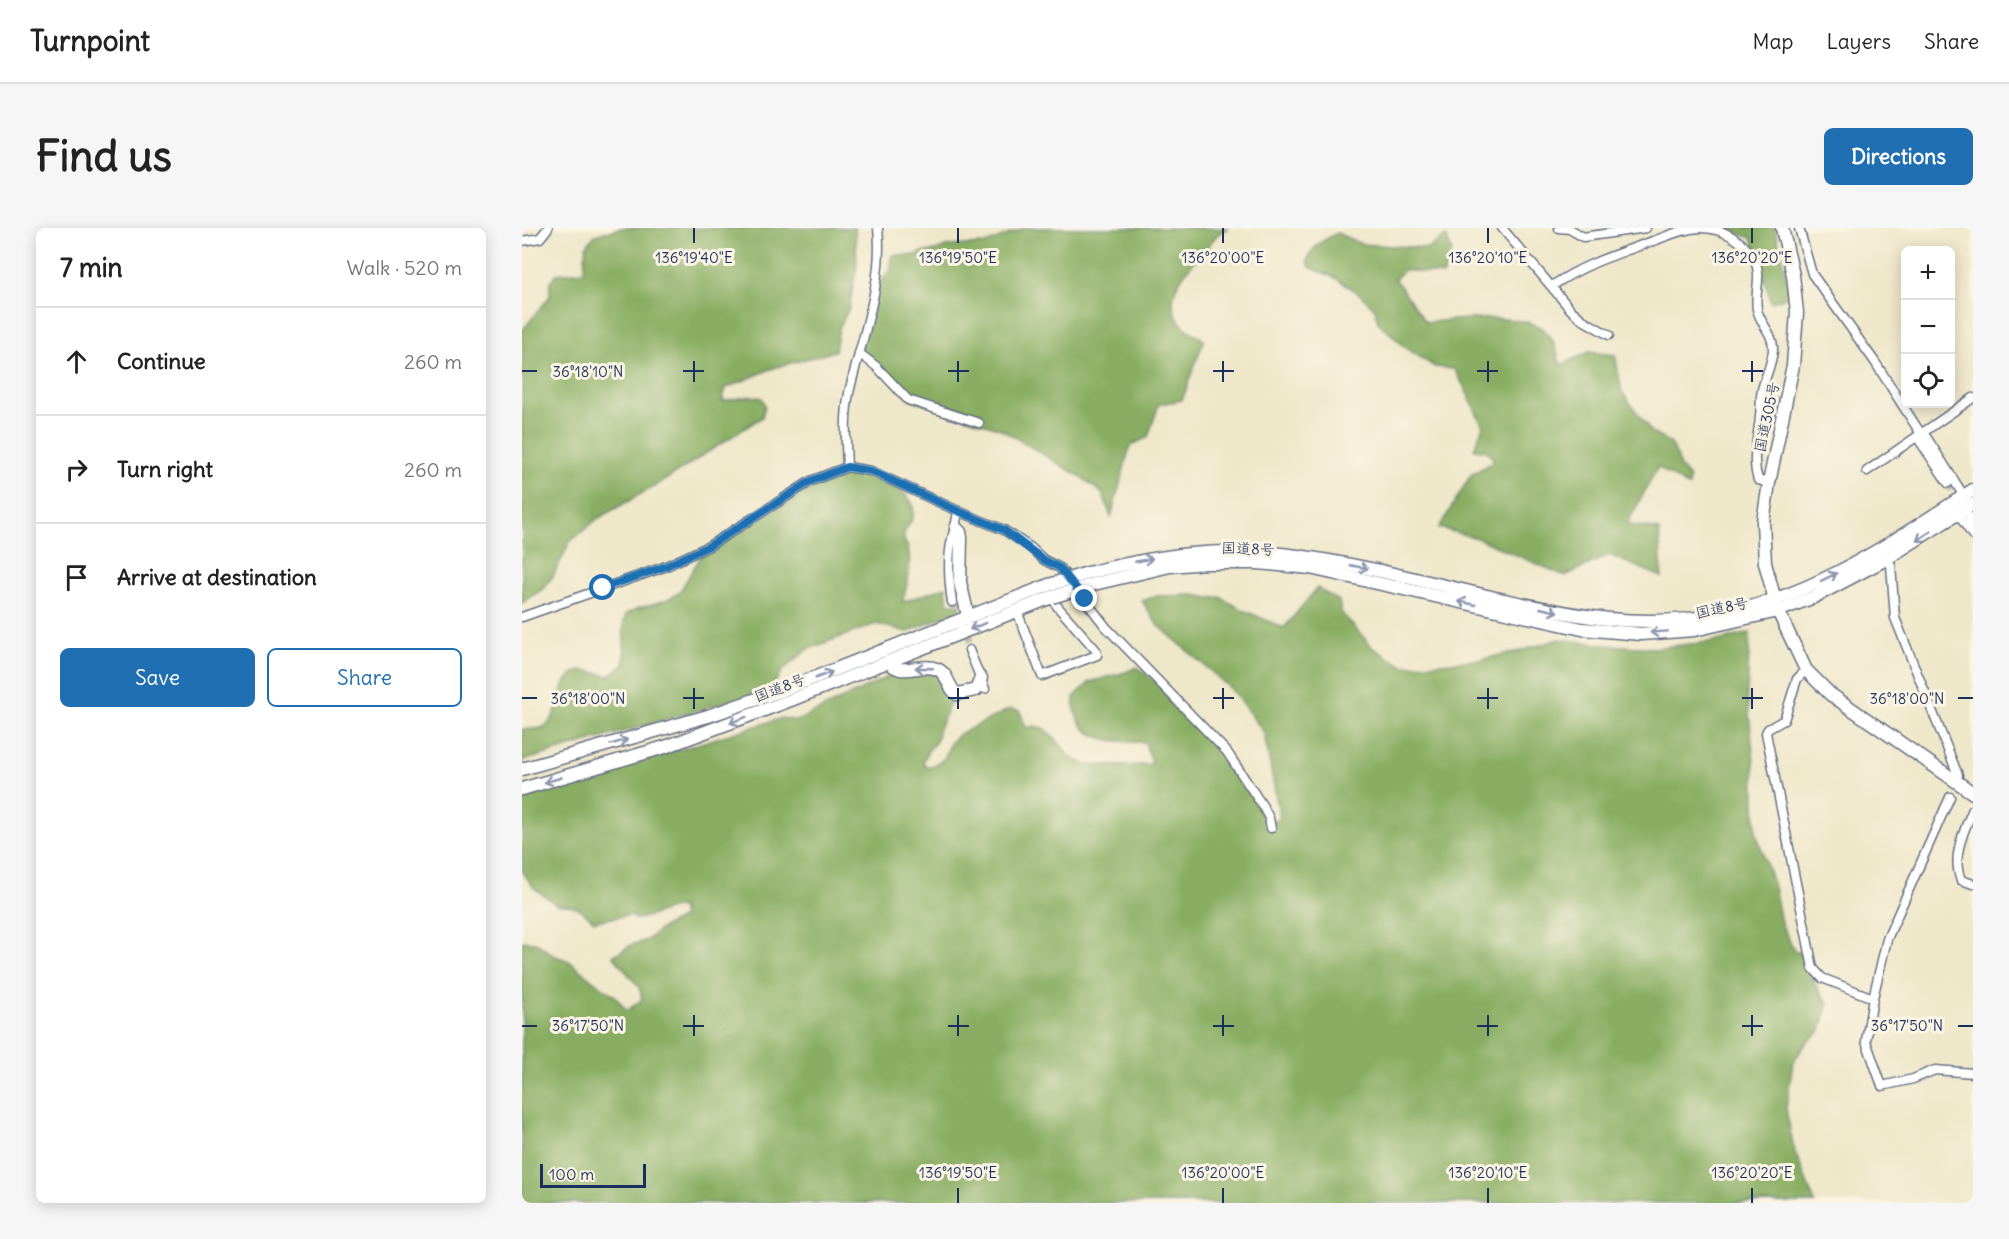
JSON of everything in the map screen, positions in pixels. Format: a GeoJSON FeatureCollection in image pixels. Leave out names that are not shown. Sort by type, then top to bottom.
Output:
{"type":"FeatureCollection","features":[{"type":"Feature","properties":{"kind":"highway","name":"国道305号"},"geometry":{"type":"LineString","coordinates":[[1782,228],[1793,275],[1797,313],[1793,364],[1764,510],[1763,550],[1777,606],[1806,670],[1830,694],[1973,793]]}},
{"type":"Feature","properties":{"kind":"highway","name":"国道8号"},"geometry":{"type":"LineString","coordinates":[[522,770],[708,716],[887,651],[968,616],[1090,579],[1144,559],[1213,551],[1290,555],[1363,568],[1575,616],[1640,622],[1689,620],[1777,606],[1824,593],[1886,560],[1969,508]]}},
{"type":"Feature","properties":{"kind":"highway","name":"国道8号"},"geometry":{"type":"LineString","coordinates":[[1777,606],[1885,547],[1969,508]]}},
{"type":"Feature","properties":{"kind":"highway"},"geometry":{"type":"LineString","coordinates":[[956,528],[962,538],[960,582],[968,616]]}},
{"type":"Feature","properties":{"kind":"highway","name":"国道8号"},"geometry":{"type":"LineString","coordinates":[[525,790],[665,747],[1017,611],[1051,591]]}},
{"type":"Feature","properties":{"kind":"highway"},"geometry":{"type":"LineString","coordinates":[[887,662],[898,668],[938,669],[946,676],[953,693],[957,694],[976,690],[983,683]]}},
{"type":"Feature","properties":{"kind":"street"},"geometry":{"type":"LineString","coordinates":[[522,241],[540,238],[548,228]]}},
{"type":"Feature","properties":{"kind":"street"},"geometry":{"type":"LineString","coordinates":[[847,467],[845,428],[849,395],[876,278],[878,228]]}},
{"type":"Feature","properties":{"kind":"street"},"geometry":{"type":"LineString","coordinates":[[1503,228],[1571,310],[1609,335]]}},
{"type":"Feature","properties":{"kind":"street"},"geometry":{"type":"LineString","coordinates":[[1559,228],[1570,229],[1583,237],[1646,228]]}},
{"type":"Feature","properties":{"kind":"street"},"geometry":{"type":"LineString","coordinates":[[1799,228],[1812,274],[1875,362],[1948,483]]}},
{"type":"Feature","properties":{"kind":"street"},"geometry":{"type":"LineString","coordinates":[[1552,285],[1589,264],[1670,231],[1716,230],[1743,244],[1755,262],[1759,282],[1758,312],[1763,326],[1772,337],[1773,349],[1762,390],[1755,469],[1758,480],[1769,483]]}},
{"type":"Feature","properties":{"kind":"street"},"geometry":{"type":"LineString","coordinates":[[859,353],[908,400],[979,423]]}},
{"type":"Feature","properties":{"kind":"street"},"geometry":{"type":"LineString","coordinates":[[1867,471],[1973,399]]}},
{"type":"Feature","properties":{"kind":"street"},"geometry":{"type":"LineString","coordinates":[[1920,435],[1969,508],[1973,536]]}},
{"type":"Feature","properties":{"kind":"street"},"geometry":{"type":"LineString","coordinates":[[522,617],[664,567],[709,546],[811,481],[847,467],[871,471],[1004,530],[1044,560],[1060,568],[1106,627],[1227,752],[1262,805],[1271,828]]}},
{"type":"Feature","properties":{"kind":"street"},"geometry":{"type":"LineString","coordinates":[[952,602],[950,565],[958,511]]}},
{"type":"Feature","properties":{"kind":"street"},"geometry":{"type":"LineString","coordinates":[[1886,560],[1891,565],[1895,618],[1958,775],[1956,781]]}},
{"type":"Feature","properties":{"kind":"street"},"geometry":{"type":"LineString","coordinates":[[1017,611],[1042,676],[1097,655],[1096,650],[1057,606],[1051,591]]}},
{"type":"Feature","properties":{"kind":"street"},"geometry":{"type":"LineString","coordinates":[[969,650],[983,683]]}},
{"type":"Feature","properties":{"kind":"street"},"geometry":{"type":"LineString","coordinates":[[1806,670],[1797,679],[1784,720],[1768,729],[1766,734],[1813,968],[1822,978],[1873,998]]}},
{"type":"Feature","properties":{"kind":"street"},"geometry":{"type":"LineString","coordinates":[[1950,797],[1890,929],[1873,998],[1866,1041],[1882,1086],[1913,1079],[1935,1070],[1973,1073]]}},
{"type":"Feature","properties":{"kind":"street"},"geometry":{"type":"LineString","coordinates":[[1973,809],[1961,840],[1958,864],[1961,880],[1973,884]]}},
{"type":"Feature","properties":{"kind":"green space"},"geometry":{"type":"Polygon","coordinates":[[[621,228],[855,228],[857,265],[849,308],[839,328],[835,351],[773,368],[726,388],[722,401],[752,396],[762,398],[765,405],[762,417],[665,480],[597,519],[570,542],[553,576],[543,589],[522,603],[522,331],[550,296],[550,282],[556,274],[584,271],[586,246],[595,235],[621,228]]]}},
{"type":"Feature","properties":{"kind":"green space"},"geometry":{"type":"Polygon","coordinates":[[[1025,228],[1230,228],[1215,238],[1188,269],[1176,288],[1173,308],[1177,317],[1185,327],[1204,340],[1182,400],[1159,404],[1148,437],[1130,446],[1111,517],[1103,494],[1081,477],[1001,429],[911,399],[861,351],[875,295],[882,280],[891,270],[892,255],[915,255],[949,246],[985,244],[1025,228]]]}},
{"type":"Feature","properties":{"kind":"green space"},"geometry":{"type":"Polygon","coordinates":[[[1724,228],[1775,228],[1791,296],[1771,302],[1752,238],[1724,228]]]}},
{"type":"Feature","properties":{"kind":"green space"},"geometry":{"type":"Polygon","coordinates":[[[1337,233],[1361,244],[1428,248],[1446,236],[1452,251],[1443,275],[1404,270],[1395,279],[1426,322],[1492,318],[1526,322],[1539,327],[1549,335],[1561,365],[1589,352],[1615,355],[1622,392],[1652,433],[1670,443],[1678,458],[1679,466],[1689,478],[1689,487],[1658,467],[1627,524],[1659,530],[1662,577],[1609,555],[1565,576],[1477,538],[1439,528],[1471,475],[1494,461],[1488,451],[1474,449],[1483,426],[1454,369],[1435,367],[1407,349],[1378,322],[1375,309],[1360,294],[1334,277],[1311,268],[1307,261],[1312,251],[1337,233]]]}},
{"type":"Feature","properties":{"kind":"green space"},"geometry":{"type":"Polygon","coordinates":[[[855,470],[884,481],[904,493],[913,509],[912,519],[904,534],[908,548],[909,568],[902,602],[946,587],[948,604],[961,604],[960,610],[908,632],[876,624],[808,649],[782,671],[771,689],[522,761],[522,729],[539,729],[549,723],[568,679],[575,673],[585,671],[608,676],[624,665],[626,614],[679,593],[701,556],[814,485],[842,472],[855,470]]]}},
{"type":"Feature","properties":{"kind":"green space"},"geometry":{"type":"Polygon","coordinates":[[[1317,588],[1339,601],[1341,612],[1373,648],[1403,666],[1478,660],[1520,651],[1559,639],[1655,648],[1717,641],[1750,633],[1747,694],[1754,761],[1756,832],[1774,887],[1781,923],[1795,952],[1805,952],[1813,979],[1828,1002],[1821,1031],[1807,1042],[1793,1062],[1786,1109],[1794,1150],[1815,1203],[522,1203],[522,941],[535,942],[553,955],[569,961],[614,995],[627,1011],[642,999],[639,987],[613,956],[631,945],[647,940],[662,928],[683,917],[681,907],[635,919],[631,915],[594,921],[577,908],[557,905],[534,888],[522,871],[522,798],[782,718],[797,721],[898,672],[931,670],[941,676],[953,696],[938,731],[937,740],[923,762],[928,768],[944,759],[951,742],[959,734],[1010,709],[1020,711],[1026,728],[1034,726],[1043,728],[1057,740],[1069,757],[1086,765],[1152,764],[1145,742],[1119,741],[1096,736],[1080,723],[1075,712],[1074,697],[1090,682],[1137,667],[1167,691],[1230,760],[1268,820],[1275,822],[1280,818],[1264,733],[1231,689],[1157,624],[1142,601],[1157,596],[1220,597],[1284,628],[1317,588]]]}},
{"type":"Feature","properties":{"kind":"tunnel"},"geometry":{"type":"LineString","coordinates":[[1948,483],[1961,503]]}},
{"type":"Feature","properties":{"kind":"tunnel"},"geometry":{"type":"LineString","coordinates":[[952,602],[969,650]]}},
{"type":"Feature","properties":{"kind":"route"},"geometry":{"type":"LineString","coordinates":[[603,588],[664,567],[709,546],[811,481],[847,467],[871,471],[1004,530],[1044,560],[1060,568],[1085,599]]}}]}
